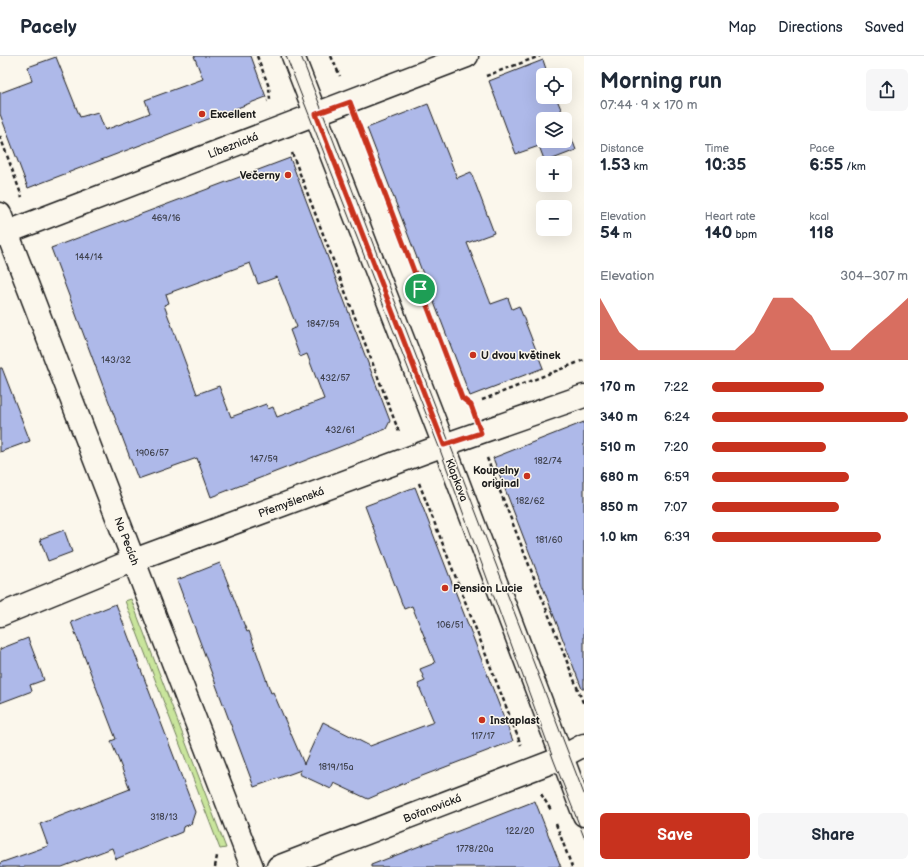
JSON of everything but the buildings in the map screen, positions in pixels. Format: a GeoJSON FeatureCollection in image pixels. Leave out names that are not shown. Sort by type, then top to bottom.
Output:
{"type":"FeatureCollection","features":[{"type":"Feature","properties":{"kind":"street","name":"Klapkova"},"geometry":{"type":"LineString","coordinates":[[293,56],[444,445],[584,815]]}},
{"type":"Feature","properties":{"kind":"street","name":"Líbeznická"},"geometry":{"type":"LineString","coordinates":[[2,227],[350,102],[467,56]]}},
{"type":"Feature","properties":{"kind":"street","name":"Na Pecích"},"geometry":{"type":"LineString","coordinates":[[2,227],[134,560],[252,867]]}},
{"type":"Feature","properties":{"kind":"street","name":"Přemyšlenská"},"geometry":{"type":"LineString","coordinates":[[0,615],[134,560],[410,459],[444,445],[584,396]]}},
{"type":"Feature","properties":{"kind":"street","name":"Bořanovická"},"geometry":{"type":"LineString","coordinates":[[278,867],[530,770],[584,745]]}},
{"type":"Feature","properties":{"kind":"path"},"geometry":{"type":"LineString","coordinates":[[257,56],[269,87],[270,100],[263,103]]}},
{"type":"Feature","properties":{"kind":"path"},"geometry":{"type":"LineString","coordinates":[[331,56],[342,79],[462,398],[471,405],[481,433],[485,454],[584,705]]}},
{"type":"Feature","properties":{"kind":"path"},"geometry":{"type":"LineString","coordinates":[[0,136],[22,197]]}},
{"type":"Feature","properties":{"kind":"path"},"geometry":{"type":"LineString","coordinates":[[291,151],[530,770],[538,790],[551,810],[572,867]]}},
{"type":"Feature","properties":{"kind":"path"},"geometry":{"type":"LineString","coordinates":[[471,405],[584,360]]}},
{"type":"Feature","properties":{"kind":"path"},"geometry":{"type":"LineString","coordinates":[[215,850],[218,858],[215,867]]}},
{"type":"Feature","properties":{"kind":"green space"},"geometry":{"type":"Polygon","coordinates":[[[131,599],[226,848],[220,849],[125,601],[131,599]]]}},
{"type":"Feature","properties":{"kind":"tram line"},"geometry":{"type":"LineString","coordinates":[[286,56],[439,447],[554,761],[584,837]]}},
{"type":"Feature","properties":{"kind":"tram line"},"geometry":{"type":"LineString","coordinates":[[301,56],[584,794]]}},
{"type":"Feature","properties":{"kind":"place","name":"Excellent"},"geometry":{"type":"Point","coordinates":[202,114]}},
{"type":"Feature","properties":{"kind":"place","name":"Večerny"},"geometry":{"type":"Point","coordinates":[288,175]}},
{"type":"Feature","properties":{"kind":"place","name":"U dvou květinek"},"geometry":{"type":"Point","coordinates":[473,355]}},
{"type":"Feature","properties":{"kind":"place","name":"Koupelny original"},"geometry":{"type":"Point","coordinates":[527,476]}},
{"type":"Feature","properties":{"kind":"place","name":"Pension Lucie"},"geometry":{"type":"Point","coordinates":[445,588]}},
{"type":"Feature","properties":{"kind":"place","name":"Instaplast"},"geometry":{"type":"Point","coordinates":[482,720]}},
{"type":"Feature","properties":{"kind":"route"},"geometry":{"type":"LineString","coordinates":[[350,102],[420,289],[462,398],[471,405],[481,433],[450,444],[444,445],[316,114],[350,102]]}}]}
